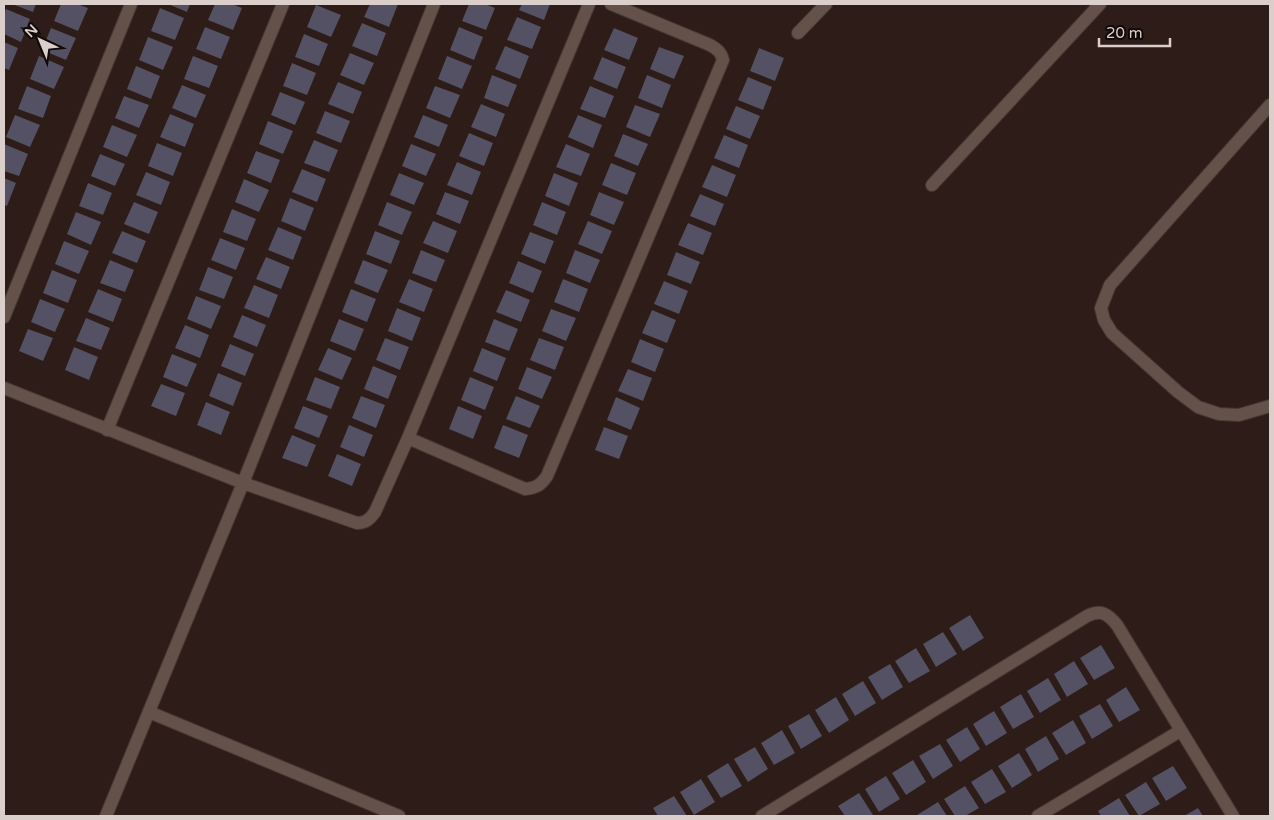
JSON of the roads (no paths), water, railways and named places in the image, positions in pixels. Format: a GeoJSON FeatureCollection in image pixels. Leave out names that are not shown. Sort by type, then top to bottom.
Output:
{"type":"FeatureCollection","features":[{"type":"Feature","properties":{"kind":"street"},"geometry":{"type":"LineString","coordinates":[[4,317],[130,4]]}},
{"type":"Feature","properties":{"kind":"street"},"geometry":{"type":"LineString","coordinates":[[107,430],[284,4]]}},
{"type":"Feature","properties":{"kind":"street"},"geometry":{"type":"LineString","coordinates":[[106,816],[243,482],[434,4]]}},
{"type":"Feature","properties":{"kind":"street"},"geometry":{"type":"LineString","coordinates":[[4,388],[243,482],[357,523],[364,523],[375,512],[408,438],[588,4]]}},
{"type":"Feature","properties":{"kind":"street"},"geometry":{"type":"LineString","coordinates":[[408,438],[525,489],[542,484],[547,476],[723,60],[722,55],[717,49],[710,45],[611,4]]}},
{"type":"Feature","properties":{"kind":"street"},"geometry":{"type":"LineString","coordinates":[[798,33],[826,4]]}},
{"type":"Feature","properties":{"kind":"street"},"geometry":{"type":"LineString","coordinates":[[932,185],[1100,4]]}},
{"type":"Feature","properties":{"kind":"street"},"geometry":{"type":"LineString","coordinates":[[1270,105],[1110,285],[1101,308],[1104,320],[1112,332],[1178,392],[1198,407],[1219,414],[1239,415],[1270,406]]}},
{"type":"Feature","properties":{"kind":"street"},"geometry":{"type":"LineString","coordinates":[[762,816],[778,813],[1094,612],[1102,612],[1110,616],[1118,625],[1180,731],[1233,816]]}},
{"type":"Feature","properties":{"kind":"street"},"geometry":{"type":"LineString","coordinates":[[149,712],[399,816]]}},
{"type":"Feature","properties":{"kind":"street"},"geometry":{"type":"LineString","coordinates":[[1038,816],[1180,731]]}}]}
